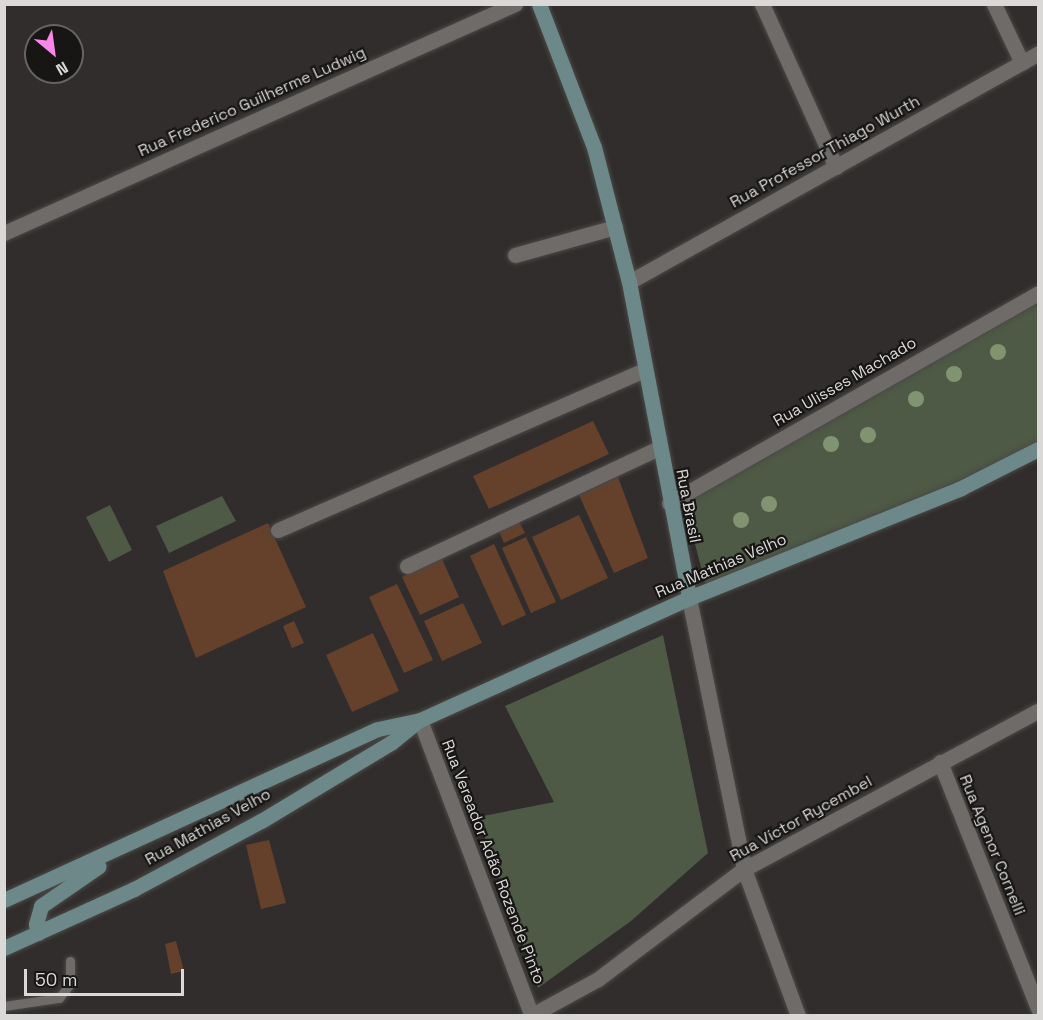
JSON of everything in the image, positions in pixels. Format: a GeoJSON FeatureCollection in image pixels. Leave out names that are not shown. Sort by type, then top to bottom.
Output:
{"type":"FeatureCollection","features":[{"type":"Feature","properties":{"kind":"street","name":"Rua Frederico Guilherme Ludwig"},"geometry":{"type":"LineString","coordinates":[[4,232],[515,4]]}},
{"type":"Feature","properties":{"kind":"street","name":"Rua Brasil"},"geometry":{"type":"LineString","coordinates":[[539,4],[594,147],[615,226],[629,282],[669,503],[744,869],[798,1016]]}},
{"type":"Feature","properties":{"kind":"street"},"geometry":{"type":"LineString","coordinates":[[762,4],[836,167]]}},
{"type":"Feature","properties":{"kind":"street"},"geometry":{"type":"LineString","coordinates":[[994,4],[1022,63]]}},
{"type":"Feature","properties":{"kind":"street","name":"Rua Professor Thiago Wurth"},"geometry":{"type":"LineString","coordinates":[[629,282],[1038,53]]}},
{"type":"Feature","properties":{"kind":"street"},"geometry":{"type":"LineString","coordinates":[[515,255],[615,226]]}},
{"type":"Feature","properties":{"kind":"street","name":"Rua Ulisses Machado"},"geometry":{"type":"LineString","coordinates":[[669,503],[1038,293]]}},
{"type":"Feature","properties":{"kind":"street"},"geometry":{"type":"LineString","coordinates":[[278,530],[645,370]]}},
{"type":"Feature","properties":{"kind":"street"},"geometry":{"type":"LineString","coordinates":[[407,566],[659,448]]}},
{"type":"Feature","properties":{"kind":"street","name":"Rua Mathias Velho"},"geometry":{"type":"LineString","coordinates":[[4,900],[378,729],[420,720],[689,598],[961,488],[1038,449]]}},
{"type":"Feature","properties":{"kind":"street","name":"Rua Víctor Rycembel"},"geometry":{"type":"LineString","coordinates":[[532,1015],[598,979],[744,869],[1038,711]]}},
{"type":"Feature","properties":{"kind":"street","name":"Rua Mathias Velho"},"geometry":{"type":"LineString","coordinates":[[4,948],[134,889],[261,821],[392,742],[420,720]]}},
{"type":"Feature","properties":{"kind":"street","name":"Rua Vereador Adão Rozende Pinto"},"geometry":{"type":"LineString","coordinates":[[420,720],[532,1015]]}},
{"type":"Feature","properties":{"kind":"street","name":"Rua Agenor Cornelli"},"geometry":{"type":"LineString","coordinates":[[940,762],[1038,1008]]}},
{"type":"Feature","properties":{"kind":"street"},"geometry":{"type":"LineString","coordinates":[[38,933],[37,912],[48,899],[142,838]]}},
{"type":"Feature","properties":{"kind":"lane"},"geometry":{"type":"LineString","coordinates":[[4,1006],[59,998],[70,984],[70,961]]}},
{"type":"Feature","properties":{"kind":"green space"},"geometry":{"type":"Polygon","coordinates":[[[1038,303],[1038,443],[961,483],[707,590],[684,502],[1038,303]]]}},
{"type":"Feature","properties":{"kind":"green space"},"geometry":{"type":"Polygon","coordinates":[[[222,496],[236,521],[169,553],[156,526],[222,496]]]}},
{"type":"Feature","properties":{"kind":"green space"},"geometry":{"type":"Polygon","coordinates":[[[110,505],[132,550],[109,562],[86,517],[110,505]]]}},
{"type":"Feature","properties":{"kind":"green space"},"geometry":{"type":"Polygon","coordinates":[[[663,635],[708,853],[631,921],[538,988],[478,817],[554,802],[505,706],[663,635]]]}},
{"type":"Feature","properties":{"kind":"building"},"geometry":{"type":"Polygon","coordinates":[[[593,421],[609,454],[489,509],[473,476],[593,421]]]}},
{"type":"Feature","properties":{"kind":"building"},"geometry":{"type":"Polygon","coordinates":[[[618,477],[648,558],[614,573],[579,495],[618,477]]]}},
{"type":"Feature","properties":{"kind":"building"},"geometry":{"type":"Polygon","coordinates":[[[579,515],[608,578],[561,600],[532,537],[579,515]]]}},
{"type":"Feature","properties":{"kind":"building"},"geometry":{"type":"Polygon","coordinates":[[[518,519],[525,533],[504,543],[498,529],[518,519]]]}},
{"type":"Feature","properties":{"kind":"building"},"geometry":{"type":"Polygon","coordinates":[[[268,523],[306,607],[196,658],[163,571],[268,523]]]}},
{"type":"Feature","properties":{"kind":"building"},"geometry":{"type":"Polygon","coordinates":[[[526,537],[556,602],[531,613],[502,548],[526,537]]]}},
{"type":"Feature","properties":{"kind":"building"},"geometry":{"type":"Polygon","coordinates":[[[494,544],[526,615],[502,626],[470,556],[494,544]]]}},
{"type":"Feature","properties":{"kind":"building"},"geometry":{"type":"Polygon","coordinates":[[[442,559],[459,597],[420,615],[402,577],[442,559]]]}},
{"type":"Feature","properties":{"kind":"building"},"geometry":{"type":"Polygon","coordinates":[[[397,584],[433,660],[404,673],[369,597],[397,584]]]}},
{"type":"Feature","properties":{"kind":"building"},"geometry":{"type":"Polygon","coordinates":[[[463,603],[482,643],[442,661],[424,621],[463,603]]]}},
{"type":"Feature","properties":{"kind":"building"},"geometry":{"type":"Polygon","coordinates":[[[294,621],[304,643],[292,648],[283,626],[294,621]]]}},
{"type":"Feature","properties":{"kind":"building"},"geometry":{"type":"Polygon","coordinates":[[[373,633],[399,691],[352,712],[326,655],[373,633]]]}},
{"type":"Feature","properties":{"kind":"building"},"geometry":{"type":"Polygon","coordinates":[[[269,840],[286,903],[261,909],[246,845],[269,840]]]}},
{"type":"Feature","properties":{"kind":"building"},"geometry":{"type":"Polygon","coordinates":[[[176,941],[184,971],[171,974],[165,944],[176,941]]]}}]}
